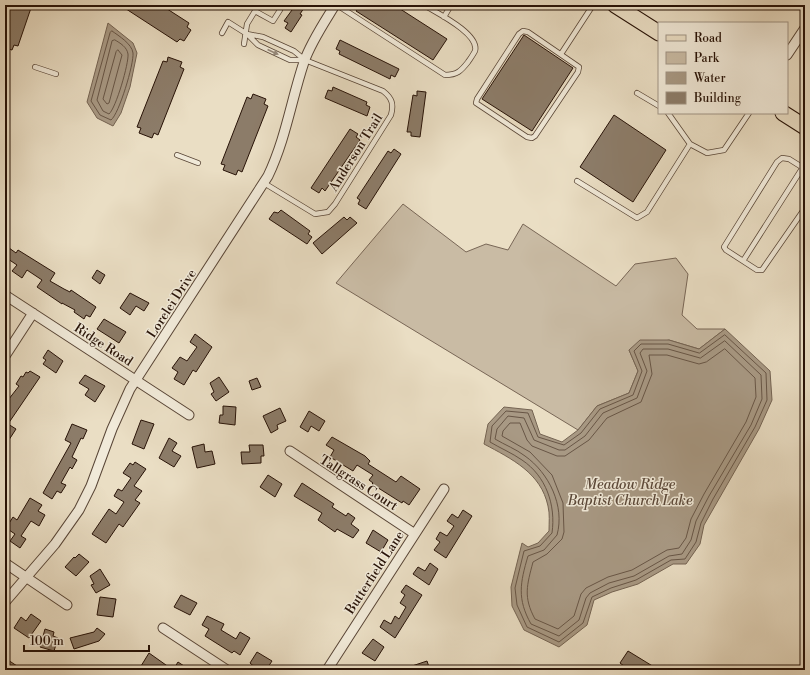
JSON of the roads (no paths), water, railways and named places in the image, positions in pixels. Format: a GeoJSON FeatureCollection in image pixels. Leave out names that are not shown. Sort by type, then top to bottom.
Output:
{"type":"FeatureCollection","features":[{"type":"Feature","properties":{"kind":"main road"},"geometry":{"type":"LineString","coordinates":[[615,5],[658,32]]}},
{"type":"Feature","properties":{"kind":"main road"},"geometry":{"type":"LineString","coordinates":[[785,114],[805,127]]}},
{"type":"Feature","properties":{"kind":"street","name":"Lorelei Drive"},"geometry":{"type":"LineString","coordinates":[[5,602],[68,527],[79,510],[91,486],[121,407],[136,380],[264,183],[280,151],[305,60],[314,40],[336,5]]}},
{"type":"Feature","properties":{"kind":"street"},"geometry":{"type":"LineString","coordinates":[[788,54],[805,28]]}},
{"type":"Feature","properties":{"kind":"street","name":"Ridge Road"},"geometry":{"type":"LineString","coordinates":[[5,295],[190,415]]}},
{"type":"Feature","properties":{"kind":"street"},"geometry":{"type":"LineString","coordinates":[[5,356],[33,313]]}},
{"type":"Feature","properties":{"kind":"street","name":"Tallgrass Court"},"geometry":{"type":"LineString","coordinates":[[290,451],[415,534]]}},
{"type":"Feature","properties":{"kind":"street","name":"Butterfield Lane"},"geometry":{"type":"LineString","coordinates":[[327,670],[444,489]]}},
{"type":"Feature","properties":{"kind":"street"},"geometry":{"type":"LineString","coordinates":[[5,563],[67,605]]}},
{"type":"Feature","properties":{"kind":"street"},"geometry":{"type":"LineString","coordinates":[[163,628],[227,670]]}},
{"type":"Feature","properties":{"kind":"lane"},"geometry":{"type":"LineString","coordinates":[[336,5],[445,75],[454,75],[462,70],[474,51],[475,43],[468,33],[424,5]]}},
{"type":"Feature","properties":{"kind":"lane"},"geometry":{"type":"LineString","coordinates":[[444,17],[451,5]]}},
{"type":"Feature","properties":{"kind":"lane"},"geometry":{"type":"LineString","coordinates":[[562,54],[593,5]]}},
{"type":"Feature","properties":{"kind":"lane"},"geometry":{"type":"LineString","coordinates":[[244,44],[248,24],[255,11],[273,21],[280,10]]}},
{"type":"Feature","properties":{"kind":"lane"},"geometry":{"type":"LineString","coordinates":[[222,33],[228,22],[247,34],[258,45],[290,60],[305,60]]}},
{"type":"Feature","properties":{"kind":"lane"},"geometry":{"type":"LineString","coordinates":[[523,31],[528,32],[562,54],[579,66],[578,72],[535,136],[532,138],[527,137],[476,103],[477,99],[515,40],[523,31]]}},
{"type":"Feature","properties":{"kind":"lane"},"geometry":{"type":"LineString","coordinates":[[247,34],[263,37],[294,51],[305,60]]}},
{"type":"Feature","properties":{"kind":"lane","name":"Anderson Trail"},"geometry":{"type":"LineString","coordinates":[[264,183],[315,214],[328,212],[335,204],[391,115],[392,102],[383,91],[305,60]]}},
{"type":"Feature","properties":{"kind":"lane"},"geometry":{"type":"LineString","coordinates":[[35,66],[56,74]]}},
{"type":"Feature","properties":{"kind":"lane"},"geometry":{"type":"LineString","coordinates":[[637,93],[658,105]]}},
{"type":"Feature","properties":{"kind":"lane"},"geometry":{"type":"LineString","coordinates":[[669,114],[690,144],[707,153],[724,150],[748,114]]}},
{"type":"Feature","properties":{"kind":"lane"},"geometry":{"type":"LineString","coordinates":[[578,181],[637,218],[642,217],[647,212],[690,144]]}},
{"type":"Feature","properties":{"kind":"lane"},"geometry":{"type":"LineString","coordinates":[[177,155],[198,163]]}},
{"type":"Feature","properties":{"kind":"lane"},"geometry":{"type":"LineString","coordinates":[[743,261],[804,168],[789,159],[782,158],[777,162],[725,244],[726,250],[743,261],[757,270],[762,270],[765,268],[805,208]]}},
{"type":"Feature","properties":{"kind":"water"},"geometry":{"type":"Polygon","coordinates":[[[108,23],[133,43],[137,53],[130,87],[121,113],[113,126],[97,118],[87,102],[108,23]]]}},
{"type":"Feature","properties":{"kind":"water","name":"Meadow Ridge Baptist Church Lake"},"geometry":{"type":"Polygon","coordinates":[[[725,329],[770,371],[772,400],[759,429],[704,525],[700,544],[686,564],[673,564],[638,584],[612,592],[594,600],[587,625],[559,647],[524,630],[512,606],[511,587],[522,543],[528,547],[538,543],[549,531],[549,509],[539,484],[524,468],[505,455],[484,444],[488,424],[504,407],[532,410],[540,434],[562,442],[578,430],[597,406],[629,393],[638,371],[629,350],[640,340],[669,340],[699,349],[725,329]]]}}]}
